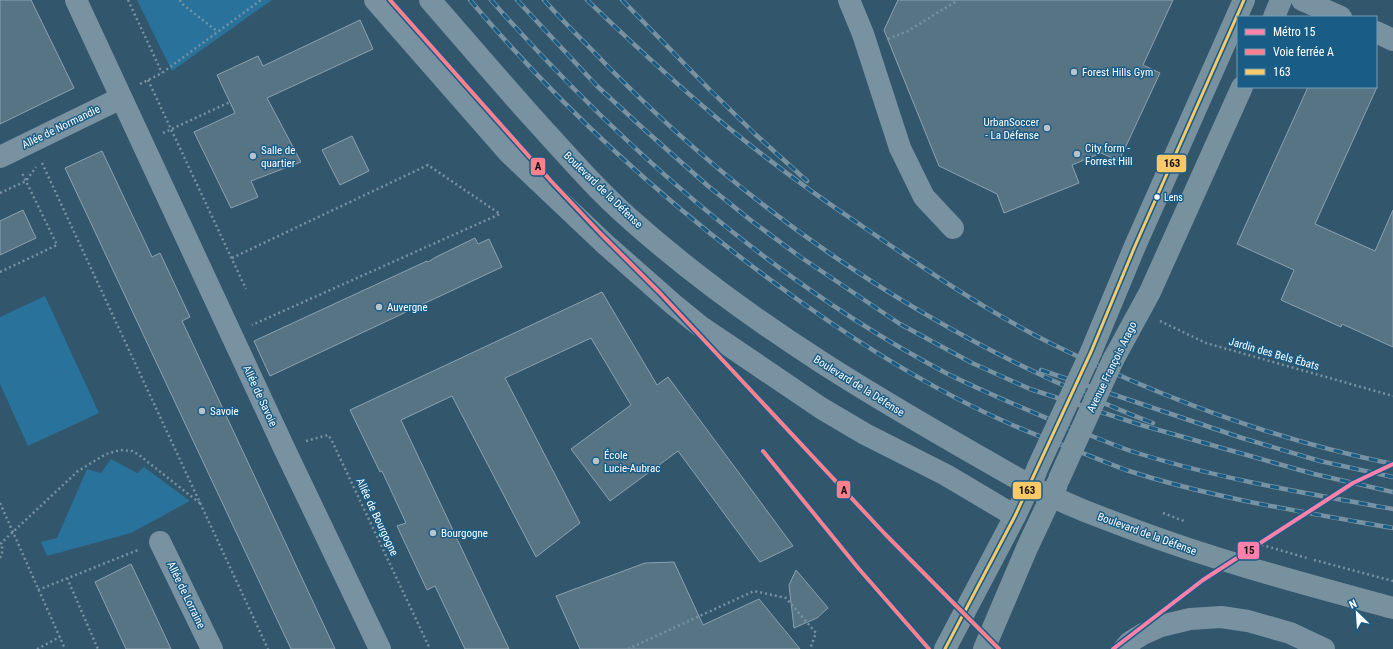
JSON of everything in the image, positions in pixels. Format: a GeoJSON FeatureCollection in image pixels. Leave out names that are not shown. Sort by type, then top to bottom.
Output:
{"type":"FeatureCollection","features":[{"type":"Feature","properties":{"kind":"highway"},"geometry":{"type":"LineString","coordinates":[[375,0],[509,153],[605,244],[700,326],[821,408],[865,434],[946,475],[1015,516]]}},
{"type":"Feature","properties":{"kind":"highway","name":"Boulevard de la Défense"},"geometry":{"type":"LineString","coordinates":[[430,0],[548,134],[597,186],[630,218],[714,289],[797,347],[876,398],[1033,477]]}},
{"type":"Feature","properties":{"kind":"main road"},"geometry":{"type":"LineString","coordinates":[[945,649],[1015,516],[1091,352],[1134,246],[1244,0]]}},
{"type":"Feature","properties":{"kind":"main road"},"geometry":{"type":"LineString","coordinates":[[1274,16],[1281,0]]}},
{"type":"Feature","properties":{"kind":"main road","name":"Avenue François Arago"},"geometry":{"type":"LineString","coordinates":[[984,649],[1027,548],[1056,488],[1113,360],[1150,292],[1242,88]]}},
{"type":"Feature","properties":{"kind":"main road","name":"Boulevard de la Défense"},"geometry":{"type":"LineString","coordinates":[[1033,477],[1056,488],[1097,516],[1208,557],[1393,608]]}},
{"type":"Feature","properties":{"kind":"street","name":"Allée de Savoie"},"geometry":{"type":"LineString","coordinates":[[76,0],[284,448],[380,649]]}},
{"type":"Feature","properties":{"kind":"street"},"geometry":{"type":"LineString","coordinates":[[849,0],[863,34],[900,148],[924,197],[953,228]]}},
{"type":"Feature","properties":{"kind":"street"},"geometry":{"type":"LineString","coordinates":[[1302,0],[1339,16]]}},
{"type":"Feature","properties":{"kind":"street"},"geometry":{"type":"LineString","coordinates":[[1377,32],[1393,40]]}},
{"type":"Feature","properties":{"kind":"street","name":"Allée de Normandie"},"geometry":{"type":"LineString","coordinates":[[6,154],[121,98]]}},
{"type":"Feature","properties":{"kind":"street","name":"Allée de Lorraine"},"geometry":{"type":"LineString","coordinates":[[160,542],[212,649]]}},
{"type":"Feature","properties":{"kind":"street"},"geometry":{"type":"LineString","coordinates":[[1124,649],[1130,642],[1161,626],[1190,619],[1221,617],[1248,621],[1290,634],[1324,649]]}},
{"type":"Feature","properties":{"kind":"path"},"geometry":{"type":"LineString","coordinates":[[128,0],[162,74],[261,0]]}},
{"type":"Feature","properties":{"kind":"path"},"geometry":{"type":"LineString","coordinates":[[180,0],[181,3],[218,32]]}},
{"type":"Feature","properties":{"kind":"path"},"geometry":{"type":"LineString","coordinates":[[908,31],[958,0]]}},
{"type":"Feature","properties":{"kind":"path"},"geometry":{"type":"LineString","coordinates":[[148,80],[246,289]]}},
{"type":"Feature","properties":{"kind":"path"},"geometry":{"type":"LineString","coordinates":[[142,142],[230,102]]}},
{"type":"Feature","properties":{"kind":"path"},"geometry":{"type":"LineString","coordinates":[[0,272],[57,245],[6,154]]}},
{"type":"Feature","properties":{"kind":"path"},"geometry":{"type":"LineString","coordinates":[[41,161],[268,649]]}},
{"type":"Feature","properties":{"kind":"path"},"geometry":{"type":"LineString","coordinates":[[231,334],[500,214],[428,165],[232,258]]}},
{"type":"Feature","properties":{"kind":"path","name":"Jardin des Bels Ébats"},"geometry":{"type":"LineString","coordinates":[[1155,318],[1206,343],[1393,396]]}},
{"type":"Feature","properties":{"kind":"path","name":"Allée de Bourgogne"},"geometry":{"type":"LineString","coordinates":[[284,448],[328,435],[331,439],[430,649]]}},
{"type":"Feature","properties":{"kind":"path"},"geometry":{"type":"LineString","coordinates":[[0,558],[2,554],[1,543],[78,471],[106,454],[120,450],[132,451],[140,455],[202,505]]}},
{"type":"Feature","properties":{"kind":"path"},"geometry":{"type":"LineString","coordinates":[[0,503],[65,649]]}},
{"type":"Feature","properties":{"kind":"path"},"geometry":{"type":"LineString","coordinates":[[1159,512],[1188,522]]}},
{"type":"Feature","properties":{"kind":"path"},"geometry":{"type":"LineString","coordinates":[[1246,540],[1393,581]]}},
{"type":"Feature","properties":{"kind":"path"},"geometry":{"type":"LineString","coordinates":[[38,590],[160,542]]}},
{"type":"Feature","properties":{"kind":"path"},"geometry":{"type":"LineString","coordinates":[[67,578],[98,649]]}},
{"type":"Feature","properties":{"kind":"path"},"geometry":{"type":"LineString","coordinates":[[628,649],[754,591],[786,598],[816,633],[810,649]]}},
{"type":"Feature","properties":{"kind":"path"},"geometry":{"type":"LineString","coordinates":[[37,649],[60,637]]}},
{"type":"Feature","properties":{"kind":"shaded area"},"geometry":{"type":"Polygon","coordinates":[[[137,0],[272,0],[172,71],[137,0]]]}},
{"type":"Feature","properties":{"kind":"shaded area"},"geometry":{"type":"Polygon","coordinates":[[[45,296],[99,413],[28,446],[0,384],[0,317],[45,296]]]}},
{"type":"Feature","properties":{"kind":"shaded area"},"geometry":{"type":"Polygon","coordinates":[[[111,459],[137,473],[144,467],[190,501],[131,533],[47,556],[41,542],[57,538],[87,469],[101,473],[111,459]]]}},
{"type":"Feature","properties":{"kind":"building"},"geometry":{"type":"Polygon","coordinates":[[[0,0],[31,0],[74,88],[0,124],[0,0]]]}},
{"type":"Feature","properties":{"kind":"building"},"geometry":{"type":"Polygon","coordinates":[[[898,0],[1173,0],[1143,65],[1160,73],[1119,161],[1101,153],[1072,165],[1079,183],[1004,213],[997,194],[939,166],[884,30],[898,0]]]}},
{"type":"Feature","properties":{"kind":"building"},"geometry":{"type":"Polygon","coordinates":[[[360,20],[373,49],[267,98],[301,162],[251,181],[258,197],[231,208],[194,132],[235,113],[217,75],[258,56],[263,66],[360,20]]]}},
{"type":"Feature","properties":{"kind":"building"},"geometry":{"type":"Polygon","coordinates":[[[1308,88],[1377,88],[1315,224],[1375,251],[1393,210],[1393,347],[1342,324],[1341,327],[1281,300],[1294,270],[1237,244],[1308,88]]]}},
{"type":"Feature","properties":{"kind":"building"},"geometry":{"type":"Polygon","coordinates":[[[352,136],[369,171],[340,185],[322,150],[352,136]]]}},
{"type":"Feature","properties":{"kind":"building","name":"Savoie"},"geometry":{"type":"Polygon","coordinates":[[[102,151],[152,257],[160,253],[190,317],[182,321],[335,649],[291,649],[65,168],[102,151]]]}},
{"type":"Feature","properties":{"kind":"building"},"geometry":{"type":"Polygon","coordinates":[[[23,210],[36,238],[0,255],[0,221],[23,210]]]}},
{"type":"Feature","properties":{"kind":"building","name":"Auvergne"},"geometry":{"type":"Polygon","coordinates":[[[475,238],[478,244],[489,239],[502,267],[270,376],[254,341],[427,261],[428,262],[475,238]]]}},
{"type":"Feature","properties":{"kind":"building"},"geometry":{"type":"Polygon","coordinates":[[[602,292],[657,385],[668,377],[793,546],[760,562],[678,451],[610,501],[571,449],[631,405],[591,338],[505,378],[580,523],[536,557],[452,396],[401,420],[509,649],[465,649],[435,586],[427,590],[397,526],[406,523],[382,471],[380,472],[350,410],[602,292]]]}},
{"type":"Feature","properties":{"kind":"building"},"geometry":{"type":"Polygon","coordinates":[[[674,562],[703,625],[759,599],[800,649],[580,649],[556,596],[645,563],[674,562]]]}},
{"type":"Feature","properties":{"kind":"building"},"geometry":{"type":"Polygon","coordinates":[[[131,564],[171,649],[126,649],[95,582],[131,564]]]}},
{"type":"Feature","properties":{"kind":"building"},"geometry":{"type":"Polygon","coordinates":[[[796,570],[828,608],[817,618],[794,628],[789,585],[796,570]]]}},
{"type":"Feature","properties":{"kind":"railway"},"geometry":{"type":"LineString","coordinates":[[470,0],[507,43],[585,123],[626,162],[711,234],[755,269],[850,336],[928,383],[981,410],[1039,436],[1126,470],[1158,480],[1191,489],[1292,510],[1393,528]]}},
{"type":"Feature","properties":{"kind":"railway"},"geometry":{"type":"LineString","coordinates":[[491,0],[592,107],[646,158],[702,207],[760,253],[820,297],[882,337],[946,373],[991,394],[1068,427],[1128,450],[1226,477],[1393,509]]}},
{"type":"Feature","properties":{"kind":"railway"},"geometry":{"type":"LineString","coordinates":[[517,0],[597,86],[708,186],[799,256],[900,324],[972,363],[1030,389],[1141,425],[1314,474],[1393,492]]}},
{"type":"Feature","properties":{"kind":"railway"},"geometry":{"type":"LineString","coordinates":[[544,0],[645,103],[702,155],[761,203],[823,248],[886,291],[952,329],[1020,365],[1090,397],[1153,423]]}},
{"type":"Feature","properties":{"kind":"railway"},"geometry":{"type":"LineString","coordinates":[[587,0],[678,85],[767,158],[799,182],[911,259],[1005,319],[1054,345],[1136,383],[1178,400],[1262,430],[1305,443],[1393,464]]}},
{"type":"Feature","properties":{"kind":"railway"},"geometry":{"type":"LineString","coordinates":[[622,0],[755,134],[807,181]]}},
{"type":"Feature","properties":{"kind":"railway"},"geometry":{"type":"LineString","coordinates":[[1041,370],[1242,438],[1320,461],[1393,477]]}},
{"type":"Feature","properties":{"kind":"metro line","name":"15"},"geometry":{"type":"LineString","coordinates":[[1113,649],[1203,580],[1353,483],[1393,464]]}},
{"type":"Feature","properties":{"kind":"rail line","name":"A"},"geometry":{"type":"LineString","coordinates":[[390,0],[551,181],[660,293],[885,534],[999,649]]}},
{"type":"Feature","properties":{"kind":"rail line","name":"A"},"geometry":{"type":"LineString","coordinates":[[763,451],[859,569],[929,649]]}},
{"type":"Feature","properties":{"kind":"transit line","name":"163"},"geometry":{"type":"LineString","coordinates":[[945,649],[1015,516],[1091,352],[1135,246],[1244,0]]}},
{"type":"Feature","properties":{"kind":"place","name":"Forest Hills Gym"},"geometry":{"type":"Point","coordinates":[1074,72]}},
{"type":"Feature","properties":{"kind":"place","name":"UrbanSoccer - La Défense"},"geometry":{"type":"Point","coordinates":[1047,128]}},
{"type":"Feature","properties":{"kind":"place","name":"City form - Forrest Hill"},"geometry":{"type":"Point","coordinates":[1077,154]}},
{"type":"Feature","properties":{"kind":"place","name":"Salle de quartier"},"geometry":{"type":"Point","coordinates":[253,156]}},
{"type":"Feature","properties":{"kind":"place","name":"Lens"},"geometry":{"type":"Point","coordinates":[1157,197]}},
{"type":"Feature","properties":{"kind":"place","name":"Auvergne"},"geometry":{"type":"Point","coordinates":[379,307]}},
{"type":"Feature","properties":{"kind":"place","name":"Savoie"},"geometry":{"type":"Point","coordinates":[202,411]}},
{"type":"Feature","properties":{"kind":"place","name":"École Lucie-Aubrac"},"geometry":{"type":"Point","coordinates":[596,461]}},
{"type":"Feature","properties":{"kind":"place","name":"Bourgogne"},"geometry":{"type":"Point","coordinates":[433,533]}}]}
